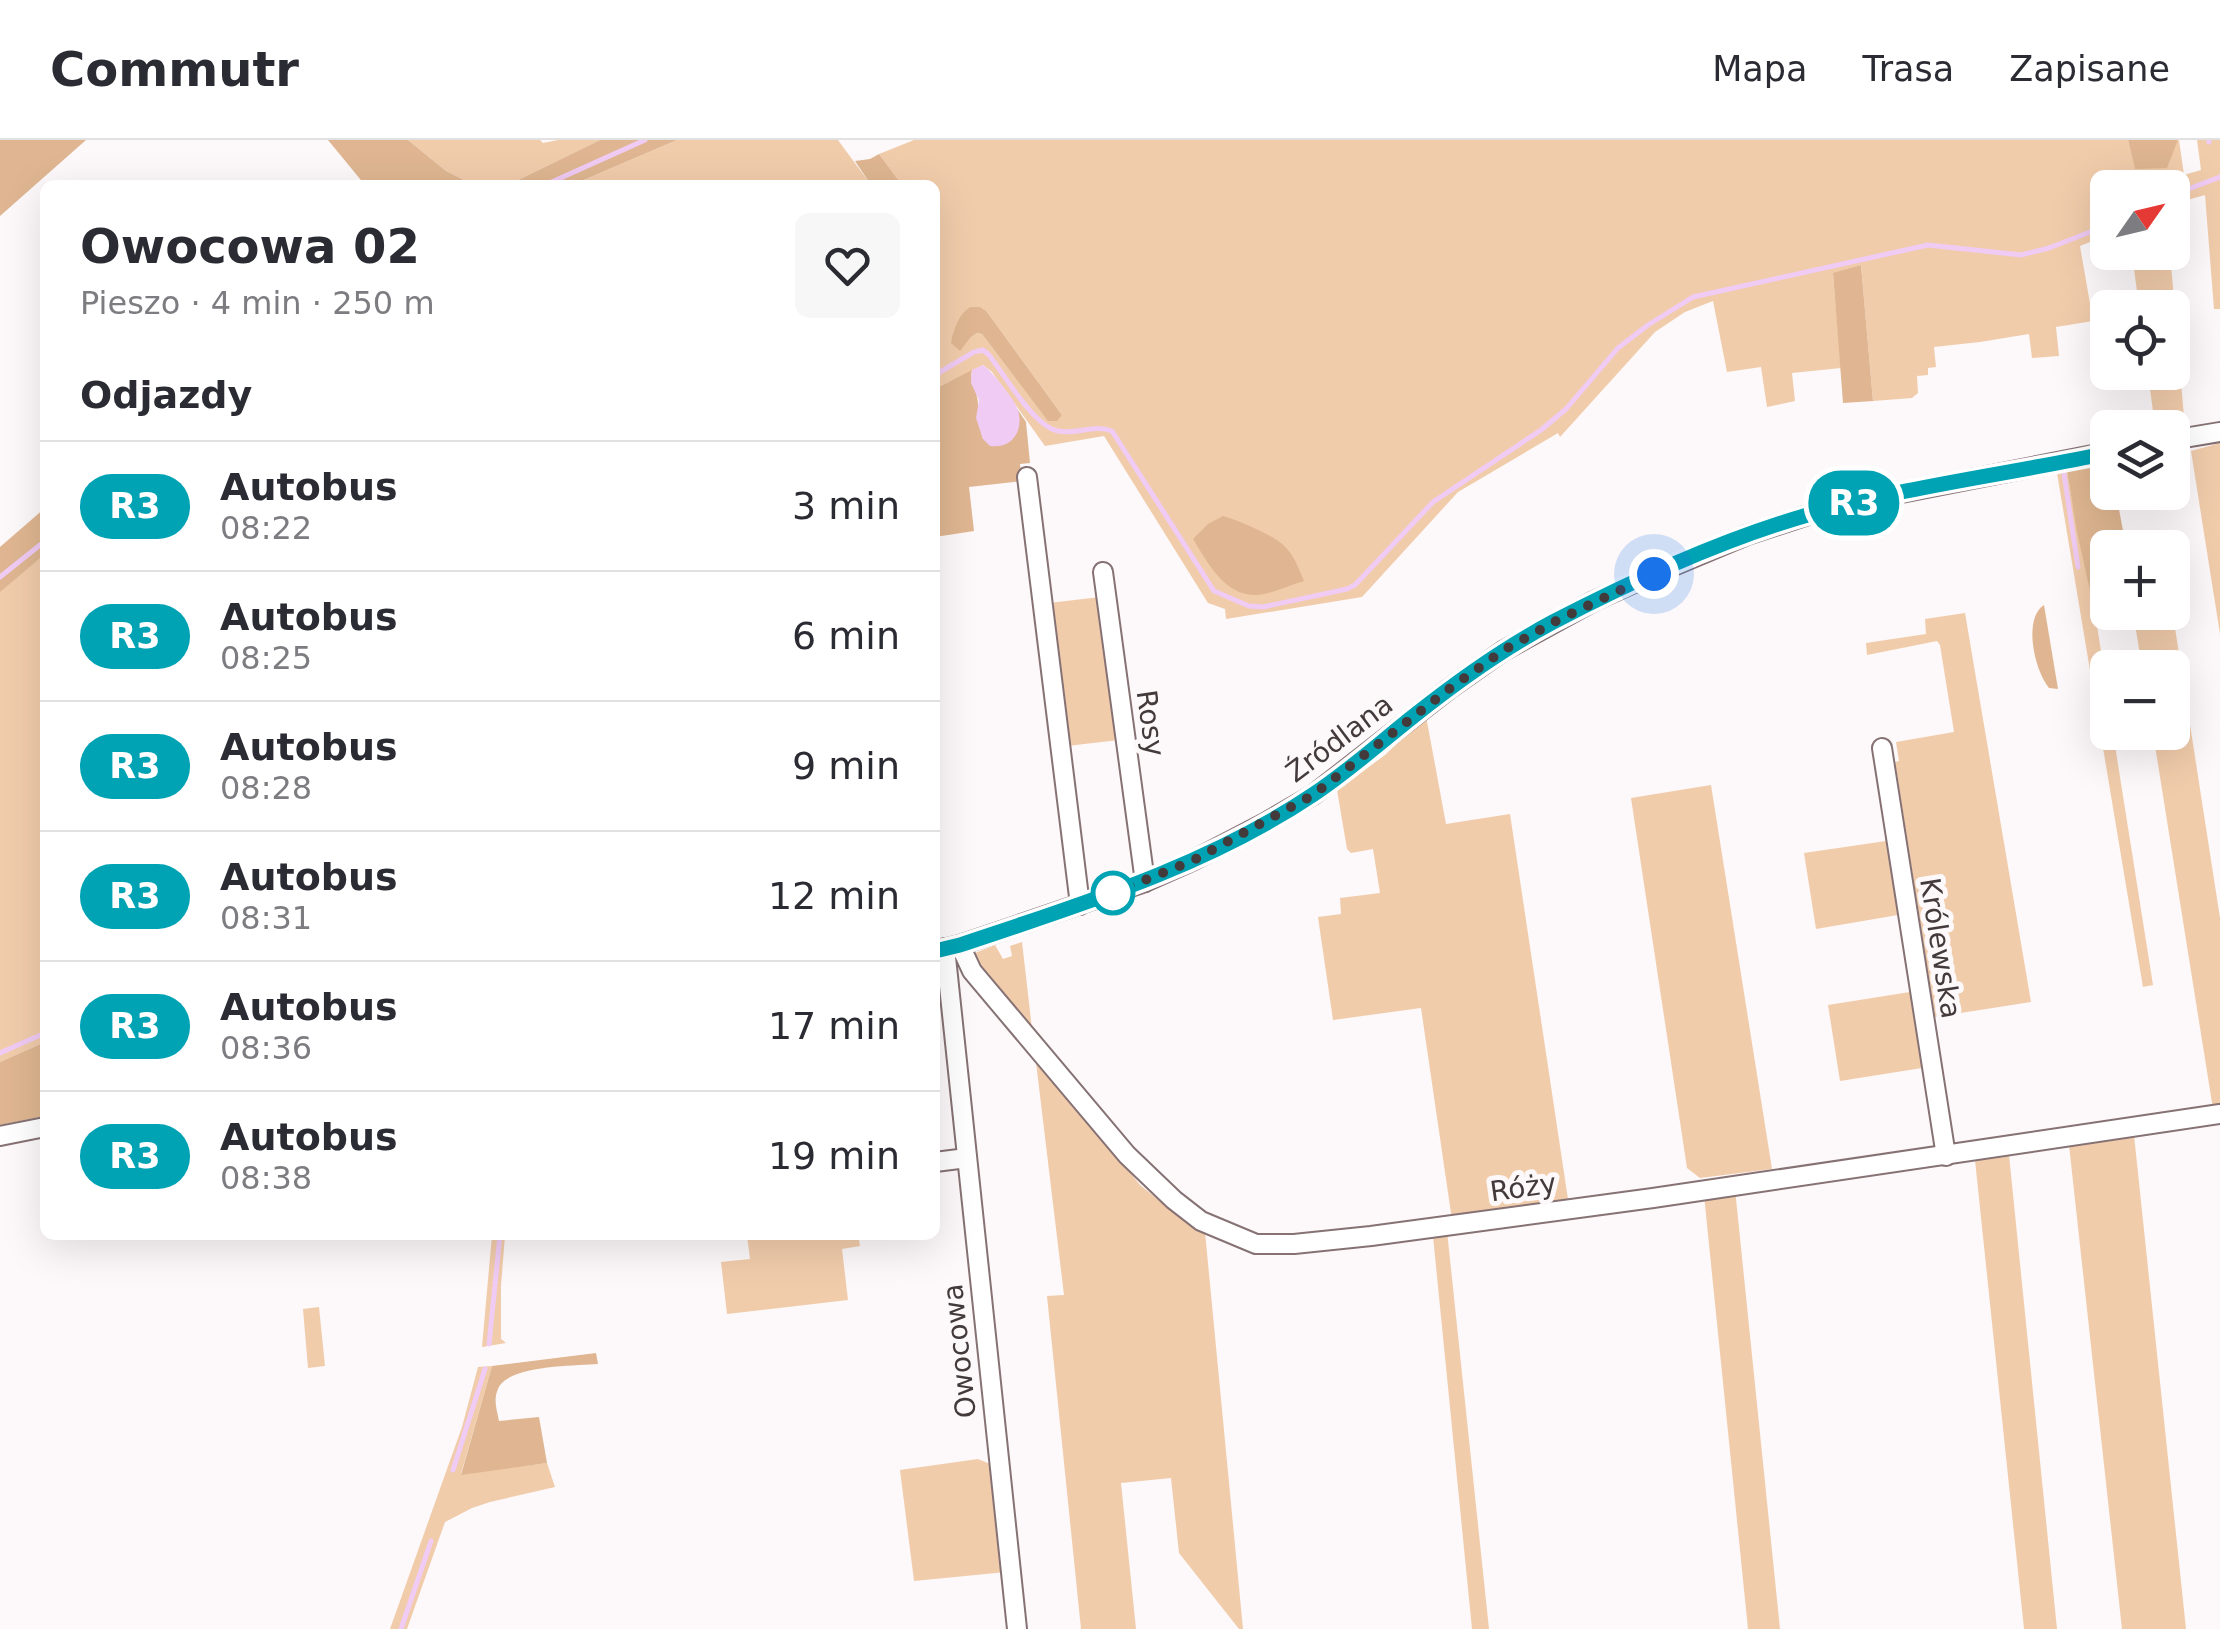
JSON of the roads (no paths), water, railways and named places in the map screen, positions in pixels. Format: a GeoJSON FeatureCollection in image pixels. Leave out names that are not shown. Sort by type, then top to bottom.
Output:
{"type":"FeatureCollection","features":[{"type":"Feature","properties":{"kind":"street"},"geometry":{"type":"LineString","coordinates":[[2190,437],[2220,432]]}},
{"type":"Feature","properties":{"kind":"street","name":"Źródlana"},"geometry":{"type":"LineString","coordinates":[[947,948],[1145,882],[1192,861],[1313,795],[1504,650],[1654,574],[1808,514],[2090,456]]}},
{"type":"Feature","properties":{"kind":"street"},"geometry":{"type":"LineString","coordinates":[[1027,477],[1080,905]]}},
{"type":"Feature","properties":{"kind":"street","name":"Rosy"},"geometry":{"type":"LineString","coordinates":[[1103,572],[1145,882]]}},
{"type":"Feature","properties":{"kind":"street","name":"Królewska"},"geometry":{"type":"LineString","coordinates":[[1882,748],[1946,1156]]}},
{"type":"Feature","properties":{"kind":"street","name":"Róży"},"geometry":{"type":"LineString","coordinates":[[947,948],[972,972],[1128,1155],[1174,1200],[1200,1221],[1256,1244],[1371,1236],[2220,1114]]}},
{"type":"Feature","properties":{"kind":"street","name":"Owocowa"},"geometry":{"type":"LineString","coordinates":[[947,948],[1017,1629]]}},
{"type":"Feature","properties":{"kind":"street"},"geometry":{"type":"LineString","coordinates":[[0,1136],[40,1128]]}},
{"type":"Feature","properties":{"kind":"street"},"geometry":{"type":"LineString","coordinates":[[940,1161],[967,1158]]}},
{"type":"Feature","properties":{"kind":"waterway"},"geometry":{"type":"LineString","coordinates":[[556,180],[645,140]]}},
{"type":"Feature","properties":{"kind":"waterway"},"geometry":{"type":"LineString","coordinates":[[2190,188],[2220,177]]}},
{"type":"Feature","properties":{"kind":"waterway"},"geometry":{"type":"LineString","coordinates":[[940,372],[983,350],[1030,410],[1049,427],[1065,432],[1112,431],[1214,591],[1249,606],[1263,607],[1355,585],[1433,502],[1541,430],[1566,409],[1618,348],[1693,297],[1928,245],[2021,255],[2090,232]]}},
{"type":"Feature","properties":{"kind":"waterway"},"geometry":{"type":"LineString","coordinates":[[2064,474],[2078,567]]}},
{"type":"Feature","properties":{"kind":"waterway"},"geometry":{"type":"LineString","coordinates":[[0,577],[40,545]]}},
{"type":"Feature","properties":{"kind":"waterway"},"geometry":{"type":"LineString","coordinates":[[0,1053],[40,1035]]}},
{"type":"Feature","properties":{"kind":"waterway"},"geometry":{"type":"LineString","coordinates":[[489,1344],[499,1240]]}},
{"type":"Feature","properties":{"kind":"waterway"},"geometry":{"type":"LineString","coordinates":[[453,1470],[485,1369]]}},
{"type":"Feature","properties":{"kind":"waterway"},"geometry":{"type":"LineString","coordinates":[[401,1629],[431,1541]]}}]}
